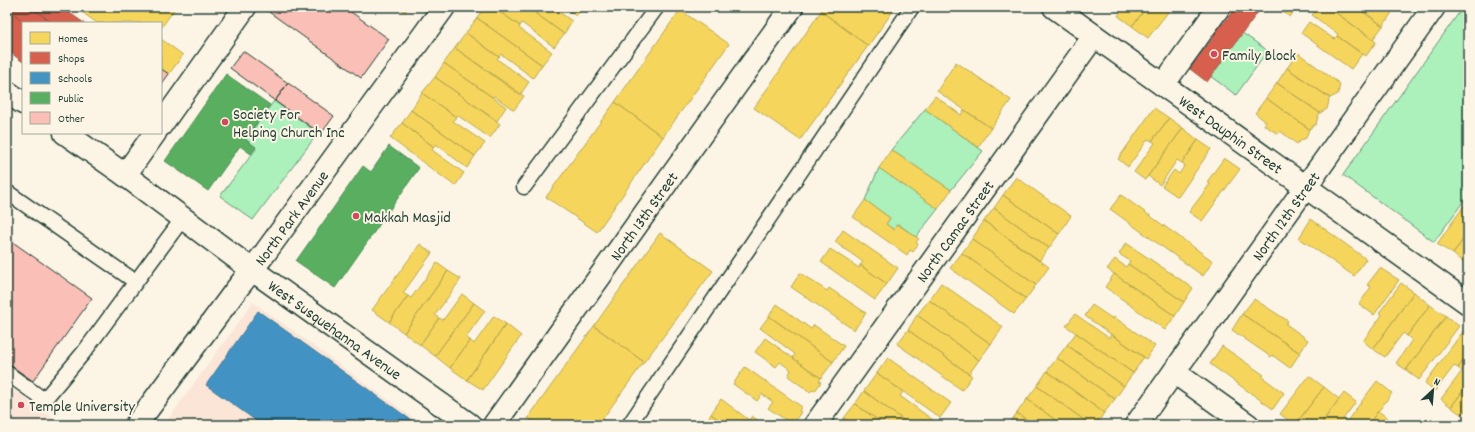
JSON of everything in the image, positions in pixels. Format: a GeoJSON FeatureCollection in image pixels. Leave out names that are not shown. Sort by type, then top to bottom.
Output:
{"type":"FeatureCollection","features":[{"type":"Feature","properties":{"kind":"street"},"geometry":{"type":"LineString","coordinates":[[162,124],[245,7]]}},
{"type":"Feature","properties":{"kind":"street","name":"North Park Avenue"},"geometry":{"type":"LineString","coordinates":[[136,425],[251,269],[265,253],[444,7]]}},
{"type":"Feature","properties":{"kind":"street","name":"North 13th Street"},"geometry":{"type":"LineString","coordinates":[[494,425],[792,7]]}},
{"type":"Feature","properties":{"kind":"street","name":"West Dauphin Street"},"geometry":{"type":"LineString","coordinates":[[1054,7],[1468,303]]}},
{"type":"Feature","properties":{"kind":"street"},"geometry":{"type":"LineString","coordinates":[[1163,85],[1219,7]]}},
{"type":"Feature","properties":{"kind":"street","name":"North 12th Street"},"geometry":{"type":"LineString","coordinates":[[1136,425],[1434,7]]}},
{"type":"Feature","properties":{"kind":"street","name":"North Camac Street"},"geometry":{"type":"LineString","coordinates":[[815,425],[1094,36]]}},
{"type":"Feature","properties":{"kind":"street"},"geometry":{"type":"LineString","coordinates":[[7,92],[22,102]]}},
{"type":"Feature","properties":{"kind":"street","name":"West Susquehanna Avenue"},"geometry":{"type":"LineString","coordinates":[[67,134],[251,269],[470,425]]}},
{"type":"Feature","properties":{"kind":"street"},"geometry":{"type":"LineString","coordinates":[[125,175],[154,134]]}},
{"type":"Feature","properties":{"kind":"street"},"geometry":{"type":"LineString","coordinates":[[1174,372],[1248,425]]}},
{"type":"Feature","properties":{"kind":"lane"},"geometry":{"type":"LineString","coordinates":[[524,187],[657,7]]}},
{"type":"Feature","properties":{"kind":"lane"},"geometry":{"type":"LineString","coordinates":[[629,425],[912,7]]}},
{"type":"Feature","properties":{"kind":"lane"},"geometry":{"type":"LineString","coordinates":[[7,192],[136,282]]}},
{"type":"Feature","properties":{"kind":"lane"},"geometry":{"type":"LineString","coordinates":[[7,373],[44,400],[84,352],[182,218]]}},
{"type":"Feature","properties":{"kind":"shaded area"},"geometry":{"type":"Polygon","coordinates":[[[253,302],[423,425],[164,425],[253,302]]]}},
{"type":"Feature","properties":{"kind":"shaded area","name":"Temple University"},"geometry":{"type":"Polygon","coordinates":[[[7,385],[63,425],[7,425],[7,385]]]}},
{"type":"Feature","properties":{"kind":"green space"},"geometry":{"type":"Polygon","coordinates":[[[1463,7],[1468,7],[1468,195],[1434,242],[1343,175],[1463,7]]]}},
{"type":"Feature","properties":{"kind":"green space"},"geometry":{"type":"Polygon","coordinates":[[[1241,32],[1268,51],[1236,95],[1210,76],[1241,32]]]}},
{"type":"Feature","properties":{"kind":"green space"},"geometry":{"type":"Polygon","coordinates":[[[274,101],[318,133],[253,220],[220,196],[256,149],[245,140],[274,101]]]}},
{"type":"Feature","properties":{"kind":"green space"},"geometry":{"type":"Polygon","coordinates":[[[925,109],[983,151],[951,190],[891,150],[925,109]]]}},
{"type":"Feature","properties":{"kind":"green space"},"geometry":{"type":"Polygon","coordinates":[[[879,168],[938,209],[916,237],[898,224],[894,230],[886,224],[890,218],[865,200],[879,168]]]}},
{"type":"Feature","properties":{"kind":"building: Homes"},"geometry":{"type":"Polygon","coordinates":[[[75,7],[176,7],[162,27],[162,22],[96,22],[75,7]]]}},
{"type":"Feature","properties":{"kind":"building: Homes"},"geometry":{"type":"Polygon","coordinates":[[[398,7],[408,7],[405,12],[398,7]]]}},
{"type":"Feature","properties":{"kind":"building: Homes"},"geometry":{"type":"Polygon","coordinates":[[[484,7],[493,7],[520,26],[519,28],[552,52],[542,65],[477,18],[484,7]]]}},
{"type":"Feature","properties":{"kind":"building: Homes"},"geometry":{"type":"Polygon","coordinates":[[[493,7],[527,7],[564,34],[554,47],[522,23],[520,26],[493,7]]]}},
{"type":"Feature","properties":{"kind":"building: Homes"},"geometry":{"type":"Polygon","coordinates":[[[527,7],[552,7],[572,21],[564,34],[527,7]]]}},
{"type":"Feature","properties":{"kind":"building: Homes"},"geometry":{"type":"Polygon","coordinates":[[[564,7],[583,7],[576,16],[564,7]]]}},
{"type":"Feature","properties":{"kind":"building: Homes"},"geometry":{"type":"Polygon","coordinates":[[[824,7],[896,7],[868,46],[821,11],[824,7]]]}},
{"type":"Feature","properties":{"kind":"building: Homes"},"geometry":{"type":"Polygon","coordinates":[[[1124,7],[1147,7],[1132,26],[1118,16],[1124,7]]]}},
{"type":"Feature","properties":{"kind":"building: Homes"},"geometry":{"type":"Polygon","coordinates":[[[1147,7],[1172,7],[1148,38],[1132,26],[1147,7]]]}},
{"type":"Feature","properties":{"kind":"building: Homes"},"geometry":{"type":"Polygon","coordinates":[[[1275,7],[1297,7],[1290,17],[1275,7]]]}},
{"type":"Feature","properties":{"kind":"building: Homes"},"geometry":{"type":"Polygon","coordinates":[[[1319,7],[1328,7],[1376,42],[1366,56],[1337,36],[1338,34],[1312,15],[1319,7]]]}},
{"type":"Feature","properties":{"kind":"building: Homes"},"geometry":{"type":"Polygon","coordinates":[[[1328,7],[1352,7],[1356,10],[1357,8],[1383,26],[1373,39],[1328,7]]]}},
{"type":"Feature","properties":{"kind":"building: Homes"},"geometry":{"type":"Polygon","coordinates":[[[1358,7],[1387,7],[1393,11],[1383,26],[1358,7]]]}},
{"type":"Feature","properties":{"kind":"building: Homes"},"geometry":{"type":"Polygon","coordinates":[[[680,10],[729,44],[663,137],[615,102],[680,10]]]}},
{"type":"Feature","properties":{"kind":"building: Homes"},"geometry":{"type":"Polygon","coordinates":[[[821,11],[868,46],[800,140],[754,108],[821,11]]]}},
{"type":"Feature","properties":{"kind":"building: Homes"},"geometry":{"type":"Polygon","coordinates":[[[477,18],[542,65],[533,78],[501,54],[499,57],[466,33],[477,18]]]}},
{"type":"Feature","properties":{"kind":"building: Homes"},"geometry":{"type":"Polygon","coordinates":[[[1309,22],[1334,39],[1337,36],[1362,54],[1351,69],[1301,33],[1309,22]]]}},
{"type":"Feature","properties":{"kind":"building: Homes"},"geometry":{"type":"Polygon","coordinates":[[[466,33],[499,57],[497,59],[529,82],[520,95],[455,48],[466,33]]]}},
{"type":"Feature","properties":{"kind":"building: Homes"},"geometry":{"type":"Polygon","coordinates":[[[162,40],[183,55],[169,74],[162,70],[162,40]]]}},
{"type":"Feature","properties":{"kind":"building: Homes"},"geometry":{"type":"Polygon","coordinates":[[[455,48],[524,96],[514,110],[494,96],[492,97],[444,63],[455,48]]]}},
{"type":"Feature","properties":{"kind":"building: Homes"},"geometry":{"type":"Polygon","coordinates":[[[1298,53],[1340,84],[1338,94],[1330,98],[1287,68],[1298,53]]]}},
{"type":"Feature","properties":{"kind":"building: Homes"},"geometry":{"type":"Polygon","coordinates":[[[956,62],[1011,100],[991,128],[937,91],[956,62]]]}},
{"type":"Feature","properties":{"kind":"building: Homes"},"geometry":{"type":"Polygon","coordinates":[[[444,63],[506,107],[497,121],[435,77],[444,63]]]}},
{"type":"Feature","properties":{"kind":"building: Homes"},"geometry":{"type":"Polygon","coordinates":[[[1287,68],[1330,98],[1327,109],[1320,113],[1277,83],[1287,68]]]}},
{"type":"Feature","properties":{"kind":"building: Homes"},"geometry":{"type":"Polygon","coordinates":[[[435,77],[500,124],[490,138],[457,115],[456,117],[422,93],[435,77]]]}},
{"type":"Feature","properties":{"kind":"building: Homes"},"geometry":{"type":"Polygon","coordinates":[[[1277,83],[1320,113],[1316,124],[1309,129],[1266,98],[1277,83]]]}},
{"type":"Feature","properties":{"kind":"building: Homes"},"geometry":{"type":"Polygon","coordinates":[[[422,93],[456,117],[453,121],[485,143],[475,156],[411,110],[422,93]]]}},
{"type":"Feature","properties":{"kind":"building: Homes"},"geometry":{"type":"Polygon","coordinates":[[[935,96],[961,115],[964,110],[991,128],[978,147],[925,109],[935,96]]]}},
{"type":"Feature","properties":{"kind":"building: Homes"},"geometry":{"type":"Polygon","coordinates":[[[1266,98],[1309,129],[1306,138],[1297,144],[1280,131],[1278,134],[1264,125],[1266,122],[1255,113],[1266,98]]]}},
{"type":"Feature","properties":{"kind":"building: Homes"},"geometry":{"type":"Polygon","coordinates":[[[615,102],[663,137],[597,232],[546,197],[615,102]]]}},
{"type":"Feature","properties":{"kind":"building: Homes"},"geometry":{"type":"Polygon","coordinates":[[[1154,108],[1169,118],[1152,141],[1148,139],[1128,167],[1118,159],[1154,108]]]}},
{"type":"Feature","properties":{"kind":"building: Homes"},"geometry":{"type":"Polygon","coordinates":[[[411,110],[475,156],[467,168],[436,144],[434,147],[402,123],[411,110]]]}},
{"type":"Feature","properties":{"kind":"building: Homes"},"geometry":{"type":"Polygon","coordinates":[[[1169,118],[1183,128],[1145,180],[1134,172],[1155,143],[1152,141],[1169,118]]]}},
{"type":"Feature","properties":{"kind":"building: Homes"},"geometry":{"type":"Polygon","coordinates":[[[402,123],[434,147],[432,150],[464,173],[455,186],[390,138],[402,123]]]}},
{"type":"Feature","properties":{"kind":"building: Homes"},"geometry":{"type":"Polygon","coordinates":[[[1183,128],[1198,140],[1182,163],[1177,160],[1160,185],[1148,176],[1183,128]]]}},
{"type":"Feature","properties":{"kind":"building: Homes"},"geometry":{"type":"Polygon","coordinates":[[[1198,140],[1211,149],[1178,197],[1162,186],[1174,170],[1179,174],[1185,165],[1182,163],[1198,140]]]}},
{"type":"Feature","properties":{"kind":"building: Homes"},"geometry":{"type":"Polygon","coordinates":[[[891,150],[951,190],[938,209],[879,168],[891,150]]]}},
{"type":"Feature","properties":{"kind":"building: Homes"},"geometry":{"type":"Polygon","coordinates":[[[1224,158],[1240,169],[1202,221],[1189,212],[1210,184],[1207,182],[1224,158]]]}},
{"type":"Feature","properties":{"kind":"building: Homes"},"geometry":{"type":"Polygon","coordinates":[[[1016,177],[1071,216],[1059,234],[1003,195],[1016,177]]]}},
{"type":"Feature","properties":{"kind":"building: Homes"},"geometry":{"type":"Polygon","coordinates":[[[1003,195],[1059,234],[1049,248],[994,208],[1003,195]]]}},
{"type":"Feature","properties":{"kind":"building: Homes"},"geometry":{"type":"Polygon","coordinates":[[[1121,195],[1213,261],[1203,276],[1110,209],[1121,195]]]}},
{"type":"Feature","properties":{"kind":"building: Homes"},"geometry":{"type":"Polygon","coordinates":[[[865,200],[890,218],[886,224],[894,230],[897,224],[919,239],[916,242],[918,244],[913,252],[910,250],[907,255],[853,217],[865,200]]]}},
{"type":"Feature","properties":{"kind":"building: Homes"},"geometry":{"type":"Polygon","coordinates":[[[1468,200],[1468,232],[1453,254],[1437,244],[1468,200]]]}},
{"type":"Feature","properties":{"kind":"building: Homes"},"geometry":{"type":"Polygon","coordinates":[[[994,208],[1049,248],[1039,261],[984,221],[994,208]]]}},
{"type":"Feature","properties":{"kind":"building: Homes"},"geometry":{"type":"Polygon","coordinates":[[[1311,219],[1366,259],[1354,276],[1299,238],[1311,219]]]}},
{"type":"Feature","properties":{"kind":"building: Homes"},"geometry":{"type":"Polygon","coordinates":[[[984,221],[1049,267],[1036,285],[972,239],[984,221]]]}},
{"type":"Feature","properties":{"kind":"building: Homes"},"geometry":{"type":"Polygon","coordinates":[[[843,230],[898,268],[887,284],[860,265],[863,262],[835,242],[843,230]]]}},
{"type":"Feature","properties":{"kind":"building: Homes"},"geometry":{"type":"Polygon","coordinates":[[[1468,232],[1468,264],[1467,266],[1453,254],[1468,232]]]}},
{"type":"Feature","properties":{"kind":"building: Homes"},"geometry":{"type":"Polygon","coordinates":[[[660,233],[713,271],[644,362],[594,326],[660,233]]]}},
{"type":"Feature","properties":{"kind":"building: Homes"},"geometry":{"type":"Polygon","coordinates":[[[972,239],[1036,285],[1026,299],[962,253],[972,239]]]}},
{"type":"Feature","properties":{"kind":"building: Homes"},"geometry":{"type":"Polygon","coordinates":[[[1126,243],[1193,288],[1184,302],[1128,264],[1130,261],[1119,254],[1126,243]]]}},
{"type":"Feature","properties":{"kind":"building: Homes"},"geometry":{"type":"Polygon","coordinates":[[[420,244],[432,253],[403,293],[408,296],[389,322],[372,310],[420,244]]]}},
{"type":"Feature","properties":{"kind":"building: Homes"},"geometry":{"type":"Polygon","coordinates":[[[830,249],[859,268],[860,265],[887,284],[875,300],[821,262],[830,249]]]}},
{"type":"Feature","properties":{"kind":"building: Homes"},"geometry":{"type":"Polygon","coordinates":[[[962,253],[1026,299],[1014,314],[950,268],[962,253]]]}},
{"type":"Feature","properties":{"kind":"building: Homes"},"geometry":{"type":"Polygon","coordinates":[[[1115,259],[1126,267],[1128,264],[1184,302],[1175,316],[1107,269],[1115,259]]]}},
{"type":"Feature","properties":{"kind":"building: Homes"},"geometry":{"type":"Polygon","coordinates":[[[437,263],[448,271],[404,333],[389,322],[408,296],[411,298],[437,263]]]}},
{"type":"Feature","properties":{"kind":"building: Homes"},"geometry":{"type":"Polygon","coordinates":[[[1380,268],[1399,280],[1374,315],[1359,304],[1371,287],[1367,285],[1380,268]]]}},
{"type":"Feature","properties":{"kind":"building: Homes"},"geometry":{"type":"Polygon","coordinates":[[[448,271],[461,279],[435,315],[439,318],[420,345],[404,333],[448,271]]]}},
{"type":"Feature","properties":{"kind":"building: Homes"},"geometry":{"type":"Polygon","coordinates":[[[800,273],[827,291],[829,288],[866,313],[854,330],[791,287],[800,273]]]}},
{"type":"Feature","properties":{"kind":"building: Homes"},"geometry":{"type":"Polygon","coordinates":[[[1114,274],[1175,316],[1165,330],[1105,287],[1114,274]]]}},
{"type":"Feature","properties":{"kind":"building: Homes"},"geometry":{"type":"Polygon","coordinates":[[[941,283],[1003,327],[991,344],[929,300],[941,283]]]}},
{"type":"Feature","properties":{"kind":"building: Homes"},"geometry":{"type":"Polygon","coordinates":[[[1401,283],[1414,292],[1373,349],[1363,341],[1382,315],[1379,313],[1401,283]]]}},
{"type":"Feature","properties":{"kind":"building: Homes"},"geometry":{"type":"Polygon","coordinates":[[[1414,292],[1430,305],[1407,336],[1403,333],[1385,357],[1373,349],[1414,292]]]}},
{"type":"Feature","properties":{"kind":"building: Homes"},"geometry":{"type":"Polygon","coordinates":[[[462,294],[474,303],[435,356],[420,345],[439,318],[443,320],[462,294]]]}},
{"type":"Feature","properties":{"kind":"building: Homes"},"geometry":{"type":"Polygon","coordinates":[[[1254,299],[1288,321],[1286,324],[1308,340],[1300,353],[1242,314],[1254,299]]]}},
{"type":"Feature","properties":{"kind":"building: Homes"},"geometry":{"type":"Polygon","coordinates":[[[929,300],[991,344],[979,360],[917,315],[929,300]]]}},
{"type":"Feature","properties":{"kind":"building: Homes"},"geometry":{"type":"Polygon","coordinates":[[[474,303],[485,311],[466,337],[470,340],[450,368],[435,356],[474,303]]]}},
{"type":"Feature","properties":{"kind":"building: Homes"},"geometry":{"type":"Polygon","coordinates":[[[777,304],[811,329],[814,325],[844,346],[833,362],[769,316],[777,304]]]}},
{"type":"Feature","properties":{"kind":"building: Homes"},"geometry":{"type":"Polygon","coordinates":[[[1092,305],[1113,319],[1114,317],[1155,346],[1146,359],[1085,316],[1092,305]]]}},
{"type":"Feature","properties":{"kind":"building: Homes"},"geometry":{"type":"Polygon","coordinates":[[[1430,305],[1446,316],[1406,370],[1396,363],[1412,340],[1407,336],[1430,305]]]}},
{"type":"Feature","properties":{"kind":"building: Homes"},"geometry":{"type":"Polygon","coordinates":[[[1075,314],[1109,338],[1111,334],[1144,357],[1133,373],[1066,326],[1075,314]]]}},
{"type":"Feature","properties":{"kind":"building: Homes"},"geometry":{"type":"Polygon","coordinates":[[[1242,314],[1300,353],[1290,368],[1272,355],[1271,357],[1232,330],[1242,314]]]}},
{"type":"Feature","properties":{"kind":"building: Homes"},"geometry":{"type":"Polygon","coordinates":[[[917,315],[979,360],[969,374],[908,330],[917,315]]]}},
{"type":"Feature","properties":{"kind":"building: Homes"},"geometry":{"type":"Polygon","coordinates":[[[494,316],[506,324],[467,380],[450,368],[470,340],[474,344],[494,316]]]}},
{"type":"Feature","properties":{"kind":"building: Homes"},"geometry":{"type":"Polygon","coordinates":[[[769,316],[833,362],[821,378],[793,358],[795,354],[760,328],[769,316]]]}},
{"type":"Feature","properties":{"kind":"building: Homes"},"geometry":{"type":"Polygon","coordinates":[[[1446,316],[1459,326],[1419,380],[1406,370],[1446,316]]]}},
{"type":"Feature","properties":{"kind":"building: Homes"},"geometry":{"type":"Polygon","coordinates":[[[506,324],[521,336],[483,390],[467,380],[506,324]]]}},
{"type":"Feature","properties":{"kind":"building: Homes"},"geometry":{"type":"Polygon","coordinates":[[[594,326],[644,362],[598,425],[538,425],[528,418],[594,326]]]}},
{"type":"Feature","properties":{"kind":"building: Homes"},"geometry":{"type":"Polygon","coordinates":[[[908,330],[972,376],[962,390],[897,344],[908,330]]]}},
{"type":"Feature","properties":{"kind":"building: Homes"},"geometry":{"type":"Polygon","coordinates":[[[1464,330],[1468,333],[1468,354],[1458,368],[1454,366],[1435,391],[1425,383],[1464,330]]]}},
{"type":"Feature","properties":{"kind":"building: Homes"},"geometry":{"type":"Polygon","coordinates":[[[1076,333],[1133,373],[1124,386],[1067,345],[1076,333]]]}},
{"type":"Feature","properties":{"kind":"building: Homes"},"geometry":{"type":"Polygon","coordinates":[[[765,338],[821,378],[819,381],[821,382],[815,391],[812,390],[810,392],[788,376],[791,370],[780,362],[776,367],[755,352],[765,338]]]}},
{"type":"Feature","properties":{"kind":"building: Homes"},"geometry":{"type":"Polygon","coordinates":[[[1067,345],[1124,386],[1115,399],[1057,358],[1067,345]]]}},
{"type":"Feature","properties":{"kind":"building: Homes"},"geometry":{"type":"Polygon","coordinates":[[[1222,346],[1264,375],[1262,377],[1284,393],[1273,409],[1210,364],[1222,346]]]}},
{"type":"Feature","properties":{"kind":"building: Homes"},"geometry":{"type":"Polygon","coordinates":[[[1468,354],[1468,384],[1451,407],[1441,399],[1462,371],[1458,368],[1468,354]]]}},
{"type":"Feature","properties":{"kind":"building: Homes"},"geometry":{"type":"Polygon","coordinates":[[[888,358],[951,403],[940,418],[877,373],[888,358]]]}},
{"type":"Feature","properties":{"kind":"building: Homes"},"geometry":{"type":"Polygon","coordinates":[[[1057,358],[1115,399],[1104,413],[1047,371],[1057,358]]]}},
{"type":"Feature","properties":{"kind":"building: Homes"},"geometry":{"type":"Polygon","coordinates":[[[745,367],[802,407],[799,410],[801,412],[794,422],[792,420],[790,423],[768,408],[773,402],[762,394],[757,401],[733,384],[745,367]]]}},
{"type":"Feature","properties":{"kind":"building: Homes"},"geometry":{"type":"Polygon","coordinates":[[[1047,371],[1104,413],[1096,425],[1091,425],[1037,386],[1047,371]]]}},
{"type":"Feature","properties":{"kind":"building: Homes"},"geometry":{"type":"Polygon","coordinates":[[[877,373],[903,392],[900,396],[933,420],[929,425],[910,425],[864,391],[877,373]]]}},
{"type":"Feature","properties":{"kind":"building: Homes"},"geometry":{"type":"Polygon","coordinates":[[[1309,376],[1324,387],[1295,425],[1280,414],[1309,376]]]}},
{"type":"Feature","properties":{"kind":"building: Homes"},"geometry":{"type":"Polygon","coordinates":[[[1377,381],[1392,393],[1368,425],[1344,425],[1377,381]]]}},
{"type":"Feature","properties":{"kind":"building: Homes"},"geometry":{"type":"Polygon","coordinates":[[[1468,384],[1468,407],[1462,415],[1451,407],[1468,384]]]}},
{"type":"Feature","properties":{"kind":"building: Homes"},"geometry":{"type":"Polygon","coordinates":[[[1037,386],[1091,425],[1062,425],[1027,399],[1037,386]]]}},
{"type":"Feature","properties":{"kind":"building: Homes"},"geometry":{"type":"Polygon","coordinates":[[[1324,387],[1339,399],[1320,425],[1295,425],[1324,387]]]}},
{"type":"Feature","properties":{"kind":"building: Homes"},"geometry":{"type":"Polygon","coordinates":[[[864,391],[910,425],[890,425],[884,420],[882,423],[855,404],[864,391]]]}},
{"type":"Feature","properties":{"kind":"building: Homes"},"geometry":{"type":"Polygon","coordinates":[[[1344,393],[1356,402],[1343,419],[1346,421],[1344,425],[1320,425],[1344,393]]]}},
{"type":"Feature","properties":{"kind":"building: Homes"},"geometry":{"type":"Polygon","coordinates":[[[721,399],[749,420],[752,416],[764,425],[726,425],[711,414],[721,399]]]}},
{"type":"Feature","properties":{"kind":"building: Homes"},"geometry":{"type":"Polygon","coordinates":[[[1027,399],[1062,425],[1034,425],[1017,413],[1027,399]]]}},
{"type":"Feature","properties":{"kind":"building: Homes"},"geometry":{"type":"Polygon","coordinates":[[[855,404],[882,423],[881,425],[853,425],[844,418],[855,404]]]}},
{"type":"Feature","properties":{"kind":"building: Homes"},"geometry":{"type":"Polygon","coordinates":[[[1378,411],[1388,418],[1383,425],[1368,425],[1378,411]]]}},
{"type":"Feature","properties":{"kind":"building: Homes"},"geometry":{"type":"Polygon","coordinates":[[[1017,413],[1034,425],[1008,425],[1017,413]]]}},
{"type":"Feature","properties":{"kind":"building: Homes"},"geometry":{"type":"Polygon","coordinates":[[[711,414],[726,425],[703,425],[711,414]]]}},
{"type":"Feature","properties":{"kind":"building: Homes"},"geometry":{"type":"Polygon","coordinates":[[[844,418],[853,425],[840,425],[844,418]]]}},
{"type":"Feature","properties":{"kind":"building: Shops"},"geometry":{"type":"Polygon","coordinates":[[[7,7],[30,7],[52,22],[25,22],[7,9],[7,7]]]}},
{"type":"Feature","properties":{"kind":"building: Shops"},"geometry":{"type":"Polygon","coordinates":[[[30,7],[64,7],[64,9],[83,22],[52,22],[30,7]]]}},
{"type":"Feature","properties":{"kind":"building: Shops","name":"Family Block"},"geometry":{"type":"Polygon","coordinates":[[[1236,7],[1251,7],[1258,12],[1207,82],[1190,69],[1213,38],[1213,32],[1218,26],[1223,24],[1236,7]]]}},
{"type":"Feature","properties":{"kind":"building: Shops"},"geometry":{"type":"Polygon","coordinates":[[[7,9],[25,22],[22,22],[22,61],[7,50],[7,9]]]}},
{"type":"Feature","properties":{"kind":"building: Schools"},"geometry":{"type":"Polygon","coordinates":[[[258,311],[418,425],[262,425],[206,385],[258,311]]]}},
{"type":"Feature","properties":{"kind":"building: Public","name":"Society For Helping Church Inc"},"geometry":{"type":"Polygon","coordinates":[[[226,74],[270,105],[245,139],[256,147],[251,154],[240,146],[208,191],[165,161],[226,74]]]}},
{"type":"Feature","properties":{"kind":"building: Public","name":"Makkah Masjid"},"geometry":{"type":"Polygon","coordinates":[[[389,146],[419,168],[335,288],[296,261],[363,166],[371,172],[389,146]]]}},
{"type":"Feature","properties":{"kind":"building: Other"},"geometry":{"type":"Polygon","coordinates":[[[273,7],[344,7],[389,39],[361,78],[269,12],[273,7]]]}},
{"type":"Feature","properties":{"kind":"building: Other"},"geometry":{"type":"Polygon","coordinates":[[[243,51],[288,83],[275,101],[230,68],[243,51]]]}},
{"type":"Feature","properties":{"kind":"building: Other"},"geometry":{"type":"Polygon","coordinates":[[[162,70],[169,74],[162,84],[162,70]]]}},
{"type":"Feature","properties":{"kind":"building: Other"},"geometry":{"type":"Polygon","coordinates":[[[288,83],[334,116],[321,134],[275,101],[288,83]]]}},
{"type":"Feature","properties":{"kind":"building: Other"},"geometry":{"type":"Polygon","coordinates":[[[7,238],[92,298],[33,381],[7,363],[7,238]]]}},
{"type":"Feature","properties":{"kind":"place","name":"Family Block"},"geometry":{"type":"Point","coordinates":[1214,54]}},
{"type":"Feature","properties":{"kind":"place","name":"Society For Helping Church Inc"},"geometry":{"type":"Point","coordinates":[225,122]}},
{"type":"Feature","properties":{"kind":"place","name":"Makkah Masjid"},"geometry":{"type":"Point","coordinates":[356,216]}},
{"type":"Feature","properties":{"kind":"place","name":"Temple University"},"geometry":{"type":"Point","coordinates":[21,405]}}]}
